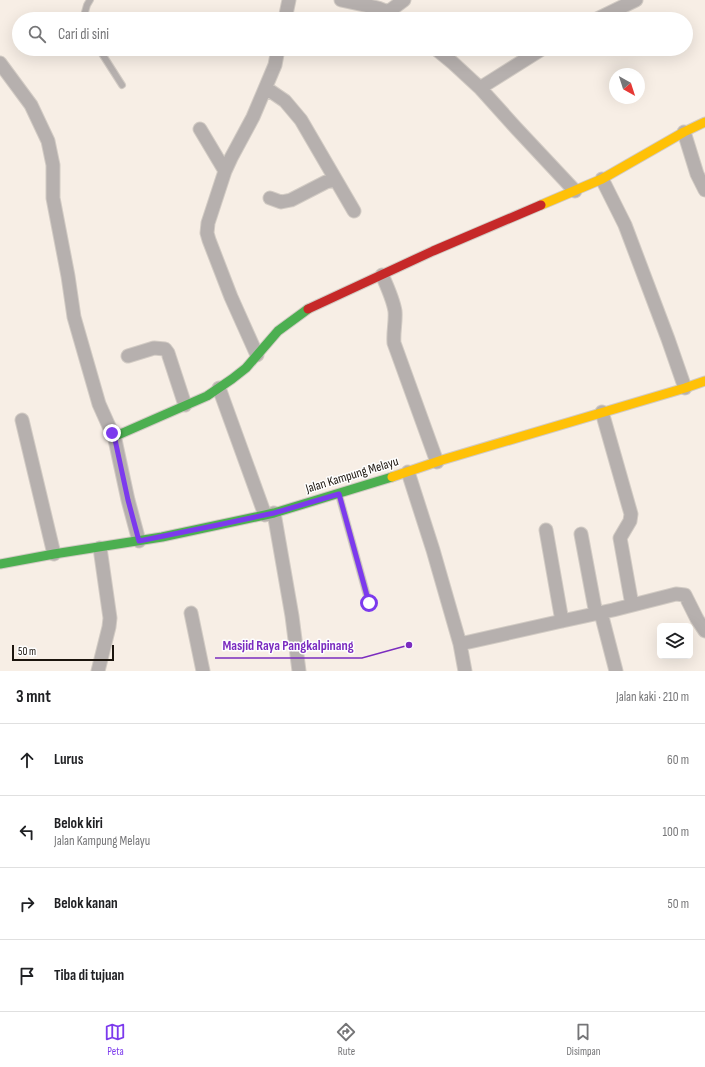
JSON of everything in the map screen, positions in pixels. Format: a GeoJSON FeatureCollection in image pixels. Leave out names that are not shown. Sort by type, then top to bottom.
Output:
{"type":"FeatureCollection","features":[{"type":"Feature","properties":{"kind":"main road"},"geometry":{"type":"LineString","coordinates":[[114,435],[120,434],[207,396],[246,368],[278,331],[312,308],[504,220],[602,179],[684,132],[705,122]]}},
{"type":"Feature","properties":{"kind":"main road","name":"Jalan Kampung Melayu"},"geometry":{"type":"LineString","coordinates":[[0,564],[169,536],[269,514],[339,494],[437,462],[686,388],[705,381]]}},
{"type":"Feature","properties":{"kind":"street"},"geometry":{"type":"LineString","coordinates":[[286,12],[289,0]]}},
{"type":"Feature","properties":{"kind":"street"},"geometry":{"type":"LineString","coordinates":[[341,0],[378,8],[386,12]]}},
{"type":"Feature","properties":{"kind":"street"},"geometry":{"type":"LineString","coordinates":[[394,12],[404,0]]}},
{"type":"Feature","properties":{"kind":"street"},"geometry":{"type":"LineString","coordinates":[[611,12],[636,0]]}},
{"type":"Feature","properties":{"kind":"street"},"geometry":{"type":"LineString","coordinates":[[257,355],[231,297],[209,240],[208,223],[225,171],[253,117],[275,65],[277,56]]}},
{"type":"Feature","properties":{"kind":"street"},"geometry":{"type":"LineString","coordinates":[[444,56],[480,88],[575,191]]}},
{"type":"Feature","properties":{"kind":"street"},"geometry":{"type":"LineString","coordinates":[[480,88],[531,56]]}},
{"type":"Feature","properties":{"kind":"street"},"geometry":{"type":"LineString","coordinates":[[0,63],[31,105],[48,141],[53,165],[53,198],[68,276],[74,317],[99,404],[114,435],[128,500],[139,541]]}},
{"type":"Feature","properties":{"kind":"street"},"geometry":{"type":"LineString","coordinates":[[266,88],[285,101],[301,120],[354,211]]}},
{"type":"Feature","properties":{"kind":"street"},"geometry":{"type":"LineString","coordinates":[[200,129],[225,171]]}},
{"type":"Feature","properties":{"kind":"street"},"geometry":{"type":"LineString","coordinates":[[684,132],[697,174],[705,190]]}},
{"type":"Feature","properties":{"kind":"street"},"geometry":{"type":"LineString","coordinates":[[602,179],[625,225],[686,388]]}},
{"type":"Feature","properties":{"kind":"street"},"geometry":{"type":"LineString","coordinates":[[270,198],[281,202],[291,200],[326,182],[336,180]]}},
{"type":"Feature","properties":{"kind":"street"},"geometry":{"type":"LineString","coordinates":[[382,275],[395,312],[394,343],[437,462]]}},
{"type":"Feature","properties":{"kind":"street"},"geometry":{"type":"LineString","coordinates":[[128,356],[154,348],[165,349],[168,353],[185,405]]}},
{"type":"Feature","properties":{"kind":"street"},"geometry":{"type":"LineString","coordinates":[[219,388],[269,514],[292,616],[299,671]]}},
{"type":"Feature","properties":{"kind":"street"},"geometry":{"type":"LineString","coordinates":[[602,412],[631,514],[630,521],[620,538],[632,605]]}},
{"type":"Feature","properties":{"kind":"street"},"geometry":{"type":"LineString","coordinates":[[22,420],[54,554]]}},
{"type":"Feature","properties":{"kind":"street"},"geometry":{"type":"LineString","coordinates":[[408,472],[433,550],[460,644],[465,671]]}},
{"type":"Feature","properties":{"kind":"street"},"geometry":{"type":"LineString","coordinates":[[546,530],[562,621]]}},
{"type":"Feature","properties":{"kind":"street"},"geometry":{"type":"LineString","coordinates":[[581,534],[598,613],[616,671]]}},
{"type":"Feature","properties":{"kind":"street"},"geometry":{"type":"LineString","coordinates":[[98,671],[110,618],[100,548]]}},
{"type":"Feature","properties":{"kind":"street"},"geometry":{"type":"LineString","coordinates":[[460,644],[676,594],[685,595],[701,616],[705,631]]}},
{"type":"Feature","properties":{"kind":"street"},"geometry":{"type":"LineString","coordinates":[[191,613],[203,671]]}},
{"type":"Feature","properties":{"kind":"lane"},"geometry":{"type":"LineString","coordinates":[[86,12],[90,0]]}},
{"type":"Feature","properties":{"kind":"lane"},"geometry":{"type":"LineString","coordinates":[[103,56],[122,85]]}},
{"type":"Feature","properties":{"kind":"lane"},"geometry":{"type":"LineString","coordinates":[[339,494],[369,603]]}},
{"type":"Feature","properties":{"kind":"traffic: fast"},"geometry":{"type":"LineString","coordinates":[[114,435],[118,435],[207,396],[246,368],[278,331],[308,309]]}},
{"type":"Feature","properties":{"kind":"traffic: fast"},"geometry":{"type":"LineString","coordinates":[[0,564],[162,537],[274,513],[392,477]]}},
{"type":"Feature","properties":{"kind":"traffic: slow"},"geometry":{"type":"LineString","coordinates":[[541,205],[602,179],[684,132],[705,122]]}},
{"type":"Feature","properties":{"kind":"traffic: slow"},"geometry":{"type":"LineString","coordinates":[[392,477],[442,460],[705,381]]}},
{"type":"Feature","properties":{"kind":"traffic: jam"},"geometry":{"type":"LineString","coordinates":[[308,309],[433,251],[541,205]]}},
{"type":"Feature","properties":{"kind":"place","name":"Masjid Raya Pangkalpinang"},"geometry":{"type":"Point","coordinates":[409,645]}},
{"type":"Feature","properties":{"kind":"route"},"geometry":{"type":"LineString","coordinates":[[112,433],[114,435],[128,500],[139,541],[274,513],[339,494],[369,603]]}}]}
